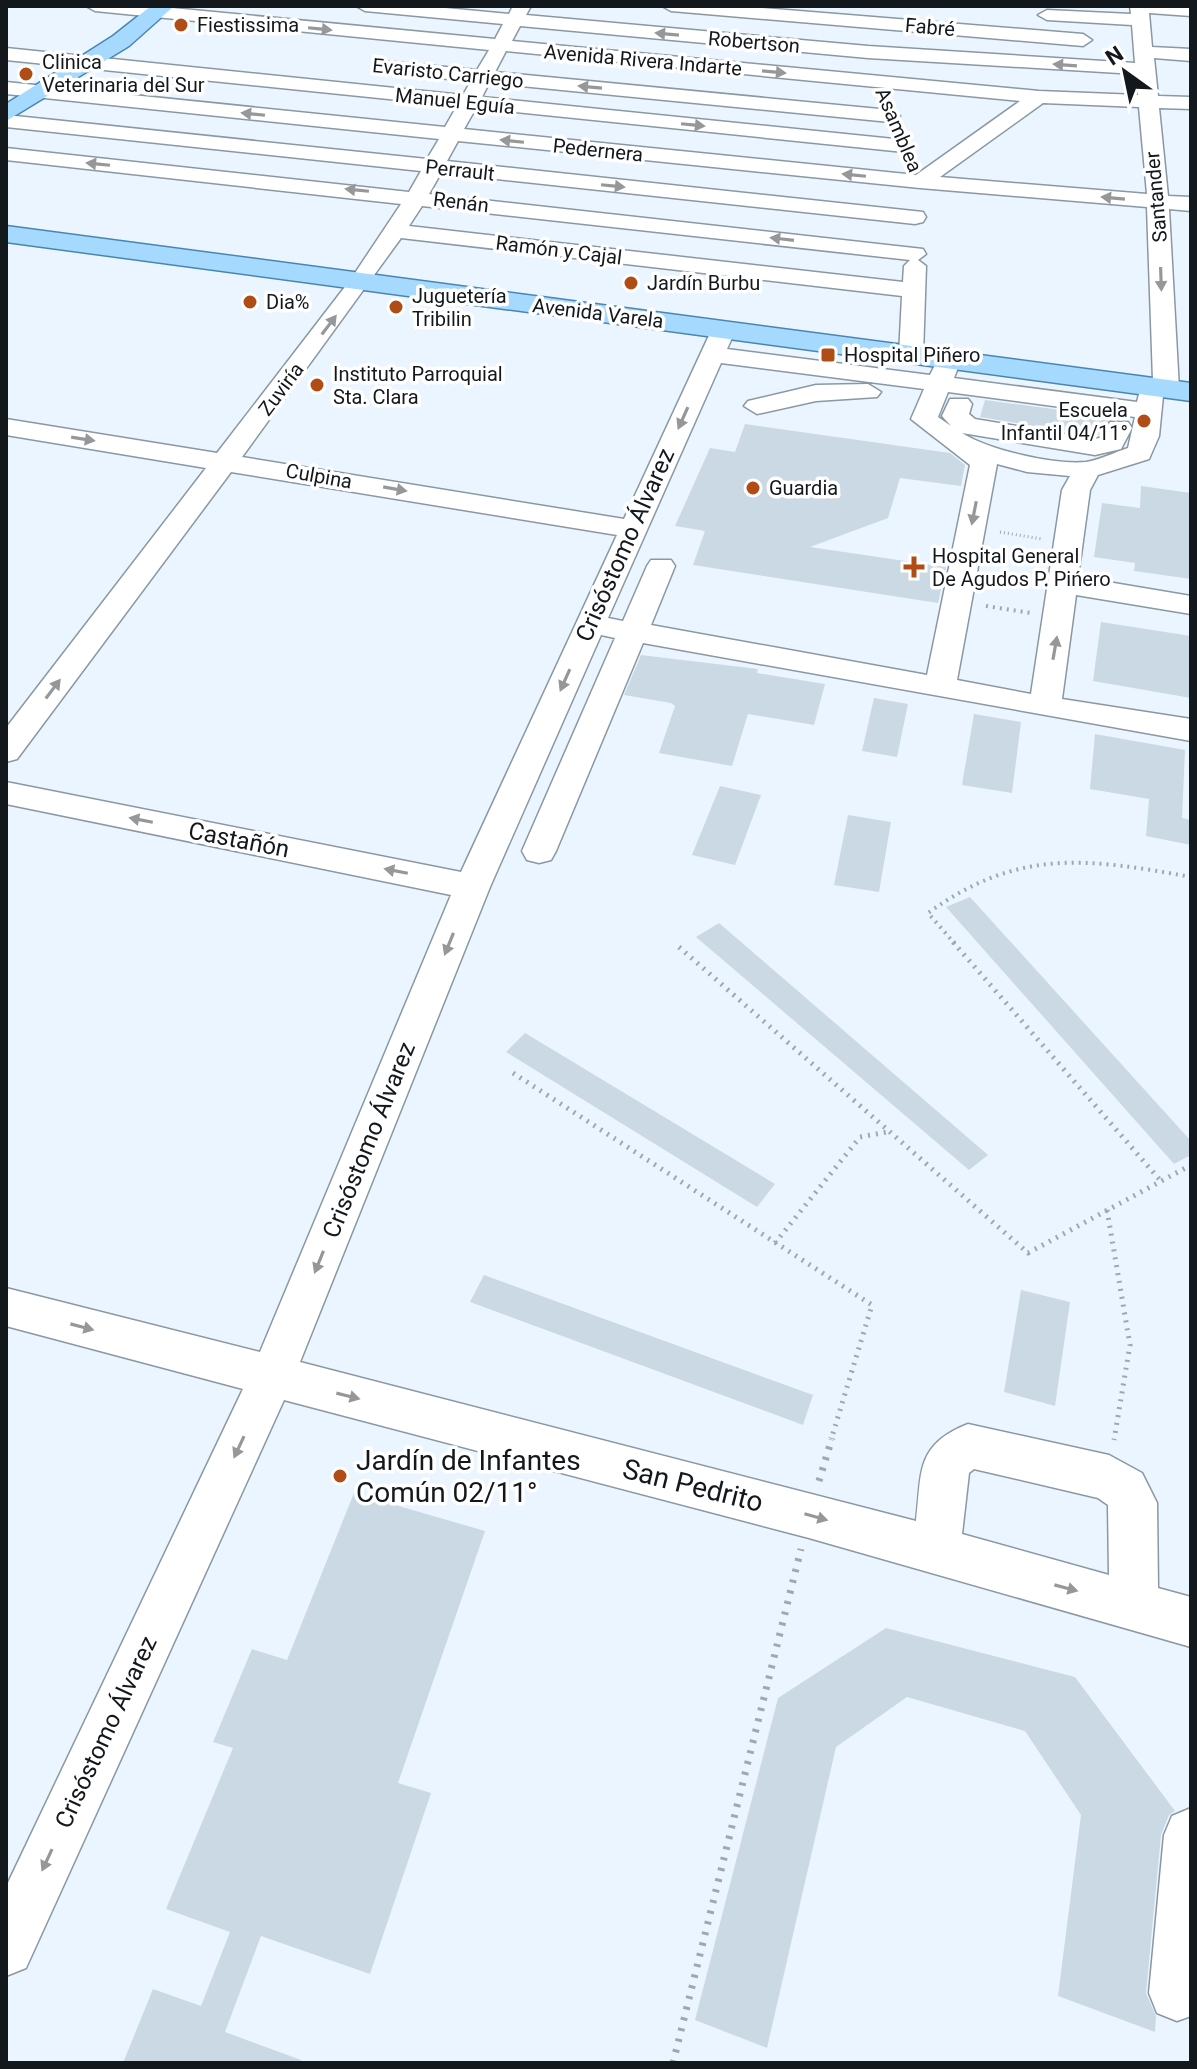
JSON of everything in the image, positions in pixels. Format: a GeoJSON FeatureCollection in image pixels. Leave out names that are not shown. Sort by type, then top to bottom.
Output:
{"type":"FeatureCollection","features":[{"type":"Feature","properties":{"kind":"main road"},"geometry":{"type":"LineString","coordinates":[[6,114],[121,41],[161,10]]}},
{"type":"Feature","properties":{"kind":"main road","name":"Avenida Varela"},"geometry":{"type":"LineString","coordinates":[[6,234],[360,283],[718,341],[911,355],[951,380],[1151,395]]}},
{"type":"Feature","properties":{"kind":"street","name":"Avenida Rivera Indarte"},"geometry":{"type":"LineString","coordinates":[[95,6],[1039,97],[1191,103]]}},
{"type":"Feature","properties":{"kind":"street","name":"Robertson"},"geometry":{"type":"LineString","coordinates":[[365,6],[518,13],[868,52],[1132,50]]}},
{"type":"Feature","properties":{"kind":"street","name":"Fabré"},"geometry":{"type":"LineString","coordinates":[[671,6],[856,14],[1132,50]]}},
{"type":"Feature","properties":{"kind":"street"},"geometry":{"type":"LineString","coordinates":[[895,6],[925,8]]}},
{"type":"Feature","properties":{"kind":"street","name":"Santander"},"geometry":{"type":"LineString","coordinates":[[1139,11],[1132,50],[1146,101],[1158,201],[1151,395]]}},
{"type":"Feature","properties":{"kind":"street"},"geometry":{"type":"LineString","coordinates":[[1033,14],[1191,11]]}},
{"type":"Feature","properties":{"kind":"street","name":"Zuviría"},"geometry":{"type":"LineString","coordinates":[[6,751],[360,283],[417,197],[480,76],[518,13]]}},
{"type":"Feature","properties":{"kind":"street","name":"Asamblea"},"geometry":{"type":"LineString","coordinates":[[856,14],[890,116],[920,182],[915,217],[911,355]]}},
{"type":"Feature","properties":{"kind":"street"},"geometry":{"type":"LineString","coordinates":[[92,38],[152,44]]}},
{"type":"Feature","properties":{"kind":"street"},"geometry":{"type":"LineString","coordinates":[[1132,50],[1191,55]]}},
{"type":"Feature","properties":{"kind":"street","name":"Manuel Eguía"},"geometry":{"type":"LineString","coordinates":[[6,54],[904,146]]}},
{"type":"Feature","properties":{"kind":"street","name":"Evaristo Carriego"},"geometry":{"type":"LineString","coordinates":[[355,64],[890,116]]}},
{"type":"Feature","properties":{"kind":"street","name":"Pedernera"},"geometry":{"type":"LineString","coordinates":[[6,88],[920,182],[1191,204]]}},
{"type":"Feature","properties":{"kind":"street"},"geometry":{"type":"LineString","coordinates":[[920,182],[1039,97]]}},
{"type":"Feature","properties":{"kind":"street","name":"Perrault"},"geometry":{"type":"LineString","coordinates":[[6,121],[915,217]]}},
{"type":"Feature","properties":{"kind":"street","name":"Renán"},"geometry":{"type":"LineString","coordinates":[[6,154],[915,254]]}},
{"type":"Feature","properties":{"kind":"street","name":"Ramón y Cajal"},"geometry":{"type":"LineString","coordinates":[[395,231],[913,290]]}},
{"type":"Feature","properties":{"kind":"street"},"geometry":{"type":"LineString","coordinates":[[718,341],[810,366],[951,380]]}},
{"type":"Feature","properties":{"kind":"street","name":"Crisóstomo Álvarez"},"geometry":{"type":"LineString","coordinates":[[6,1948],[272,1376],[472,887],[718,341]]}},
{"type":"Feature","properties":{"kind":"street"},"geometry":{"type":"LineString","coordinates":[[810,366],[806,380],[816,393]]}},
{"type":"Feature","properties":{"kind":"street"},"geometry":{"type":"LineString","coordinates":[[951,380],[955,416],[967,426],[1095,447],[1110,446],[1116,441],[1151,395]]}},
{"type":"Feature","properties":{"kind":"street"},"geometry":{"type":"LineString","coordinates":[[757,406],[816,393],[867,391],[951,380]]}},
{"type":"Feature","properties":{"kind":"street"},"geometry":{"type":"LineString","coordinates":[[951,380],[924,419],[947,437],[971,448],[1027,464],[1087,470],[1140,453],[1146,436],[1151,395]]}},
{"type":"Feature","properties":{"kind":"street","name":"Culpina"},"geometry":{"type":"LineString","coordinates":[[6,427],[632,529]]}},
{"type":"Feature","properties":{"kind":"street"},"geometry":{"type":"LineString","coordinates":[[940,687],[984,464],[971,448]]}},
{"type":"Feature","properties":{"kind":"street"},"geometry":{"type":"LineString","coordinates":[[1045,707],[1065,584],[1076,490],[1087,470]]}},
{"type":"Feature","properties":{"kind":"street"},"geometry":{"type":"LineString","coordinates":[[539,851],[661,566]]}},
{"type":"Feature","properties":{"kind":"street"},"geometry":{"type":"LineString","coordinates":[[1065,584],[1191,605]]}},
{"type":"Feature","properties":{"kind":"street"},"geometry":{"type":"LineString","coordinates":[[590,624],[1045,707],[1191,730]]}},
{"type":"Feature","properties":{"kind":"street","name":"Castañón"},"geometry":{"type":"LineString","coordinates":[[6,793],[472,887]]}},
{"type":"Feature","properties":{"kind":"street","name":"San Pedrito"},"geometry":{"type":"LineString","coordinates":[[6,1307],[809,1515],[1191,1622]]}},
{"type":"Feature","properties":{"kind":"street"},"geometry":{"type":"LineString","coordinates":[[936,1553],[947,1462],[968,1446],[1109,1478],[1125,1489],[1133,1503],[1134,1606]]}},
{"type":"Feature","properties":{"kind":"street"},"geometry":{"type":"LineString","coordinates":[[1177,1993],[1191,1835]]}},
{"type":"Feature","properties":{"kind":"path"},"geometry":{"type":"LineString","coordinates":[[972,527],[1070,543]]}},
{"type":"Feature","properties":{"kind":"path"},"geometry":{"type":"LineString","coordinates":[[957,601],[1060,618]]}},
{"type":"Feature","properties":{"kind":"path"},"geometry":{"type":"LineString","coordinates":[[1160,1180],[928,913],[973,881],[998,871],[1098,860],[1191,877]]}},
{"type":"Feature","properties":{"kind":"path"},"geometry":{"type":"LineString","coordinates":[[679,947],[1028,1253],[1191,1165]]}},
{"type":"Feature","properties":{"kind":"path"},"geometry":{"type":"LineString","coordinates":[[775,1243],[860,1137],[888,1132]]}},
{"type":"Feature","properties":{"kind":"path"},"geometry":{"type":"LineString","coordinates":[[1107,1210],[1130,1345],[1113,1453]]}},
{"type":"Feature","properties":{"kind":"building"},"geometry":{"type":"Polygon","coordinates":[[[985,400],[1113,417],[1101,434],[1095,436],[980,417],[985,400]]]}},
{"type":"Feature","properties":{"kind":"building"},"geometry":{"type":"Polygon","coordinates":[[[745,424],[950,453],[965,465],[961,486],[900,478],[888,518],[810,547],[946,567],[938,603],[693,565],[705,531],[675,526],[710,448],[735,452],[745,424]]]}},
{"type":"Feature","properties":{"kind":"building"},"geometry":{"type":"Polygon","coordinates":[[[1141,486],[1191,493],[1191,579],[1134,571],[1135,563],[1094,557],[1102,503],[1140,508],[1141,486]]]}},
{"type":"Feature","properties":{"kind":"building"},"geometry":{"type":"Polygon","coordinates":[[[1101,622],[1191,636],[1191,698],[1093,681],[1101,622]]]}},
{"type":"Feature","properties":{"kind":"building"},"geometry":{"type":"Polygon","coordinates":[[[641,655],[758,669],[757,673],[825,684],[814,725],[748,714],[732,766],[659,753],[675,706],[624,695],[641,655]]]}},
{"type":"Feature","properties":{"kind":"building"},"geometry":{"type":"Polygon","coordinates":[[[874,698],[908,704],[897,757],[862,751],[874,698]]]}},
{"type":"Feature","properties":{"kind":"building"},"geometry":{"type":"Polygon","coordinates":[[[974,714],[1021,722],[1012,793],[962,785],[974,714]]]}},
{"type":"Feature","properties":{"kind":"building"},"geometry":{"type":"Polygon","coordinates":[[[1095,734],[1185,750],[1182,818],[1191,820],[1191,845],[1146,836],[1149,799],[1090,789],[1095,734]]]}},
{"type":"Feature","properties":{"kind":"building"},"geometry":{"type":"Polygon","coordinates":[[[720,786],[761,795],[735,865],[692,855],[720,786]]]}},
{"type":"Feature","properties":{"kind":"building"},"geometry":{"type":"Polygon","coordinates":[[[848,815],[891,822],[879,892],[834,885],[848,815]]]}},
{"type":"Feature","properties":{"kind":"building"},"geometry":{"type":"Polygon","coordinates":[[[970,897],[1191,1141],[1191,1155],[1174,1164],[946,907],[970,897]]]}},
{"type":"Feature","properties":{"kind":"building"},"geometry":{"type":"Polygon","coordinates":[[[719,923],[988,1155],[969,1170],[696,937],[719,923]]]}},
{"type":"Feature","properties":{"kind":"building"},"geometry":{"type":"Polygon","coordinates":[[[525,1033],[775,1184],[757,1207],[506,1052],[525,1033]]]}},
{"type":"Feature","properties":{"kind":"building"},"geometry":{"type":"Polygon","coordinates":[[[484,1275],[813,1395],[803,1425],[470,1302],[484,1275]]]}},
{"type":"Feature","properties":{"kind":"building"},"geometry":{"type":"Polygon","coordinates":[[[1021,1290],[1070,1302],[1055,1406],[1004,1392],[1021,1290]]]}},
{"type":"Feature","properties":{"kind":"building"},"geometry":{"type":"Polygon","coordinates":[[[354,1493],[485,1531],[398,1783],[431,1793],[370,1974],[261,1936],[225,2032],[301,2060],[301,2063],[123,2063],[153,1989],[201,2006],[230,1932],[166,1909],[233,1748],[213,1742],[252,1649],[287,1660],[354,1493]]]}},
{"type":"Feature","properties":{"kind":"building"},"geometry":{"type":"Polygon","coordinates":[[[886,1628],[1075,1677],[1175,1811],[1169,1815],[1161,1835],[1146,1993],[1156,2016],[1155,2032],[1058,1996],[1081,1815],[1025,1731],[907,1697],[836,1747],[767,2048],[695,2020],[778,1698],[886,1628]]]}},
{"type":"Feature","properties":{"kind":"place","name":"Fiestissima"},"geometry":{"type":"Point","coordinates":[181,25]}},
{"type":"Feature","properties":{"kind":"place","name":"Clinica Veterinaria del Sur"},"geometry":{"type":"Point","coordinates":[26,74]}},
{"type":"Feature","properties":{"kind":"place","name":"Jardín Burbu"},"geometry":{"type":"Point","coordinates":[631,283]}},
{"type":"Feature","properties":{"kind":"place","name":"Dia%"},"geometry":{"type":"Point","coordinates":[250,302]}},
{"type":"Feature","properties":{"kind":"place","name":"Juguetería Tribilin"},"geometry":{"type":"Point","coordinates":[396,307]}},
{"type":"Feature","properties":{"kind":"place","name":"Hospital Piñero"},"geometry":{"type":"Point","coordinates":[828,355]}},
{"type":"Feature","properties":{"kind":"place","name":"Instituto Parroquial Sta. Clara"},"geometry":{"type":"Point","coordinates":[317,385]}},
{"type":"Feature","properties":{"kind":"place","name":"Escuela Infantil 04/11°"},"geometry":{"type":"Point","coordinates":[1144,421]}},
{"type":"Feature","properties":{"kind":"place","name":"Guardia"},"geometry":{"type":"Point","coordinates":[753,488]}},
{"type":"Feature","properties":{"kind":"place","name":"Hospital General De Agudos P. Pińero"},"geometry":{"type":"Point","coordinates":[914,567]}},
{"type":"Feature","properties":{"kind":"place","name":"Jardín de Infantes Común 02/11°"},"geometry":{"type":"Point","coordinates":[340,1476]}}]}
